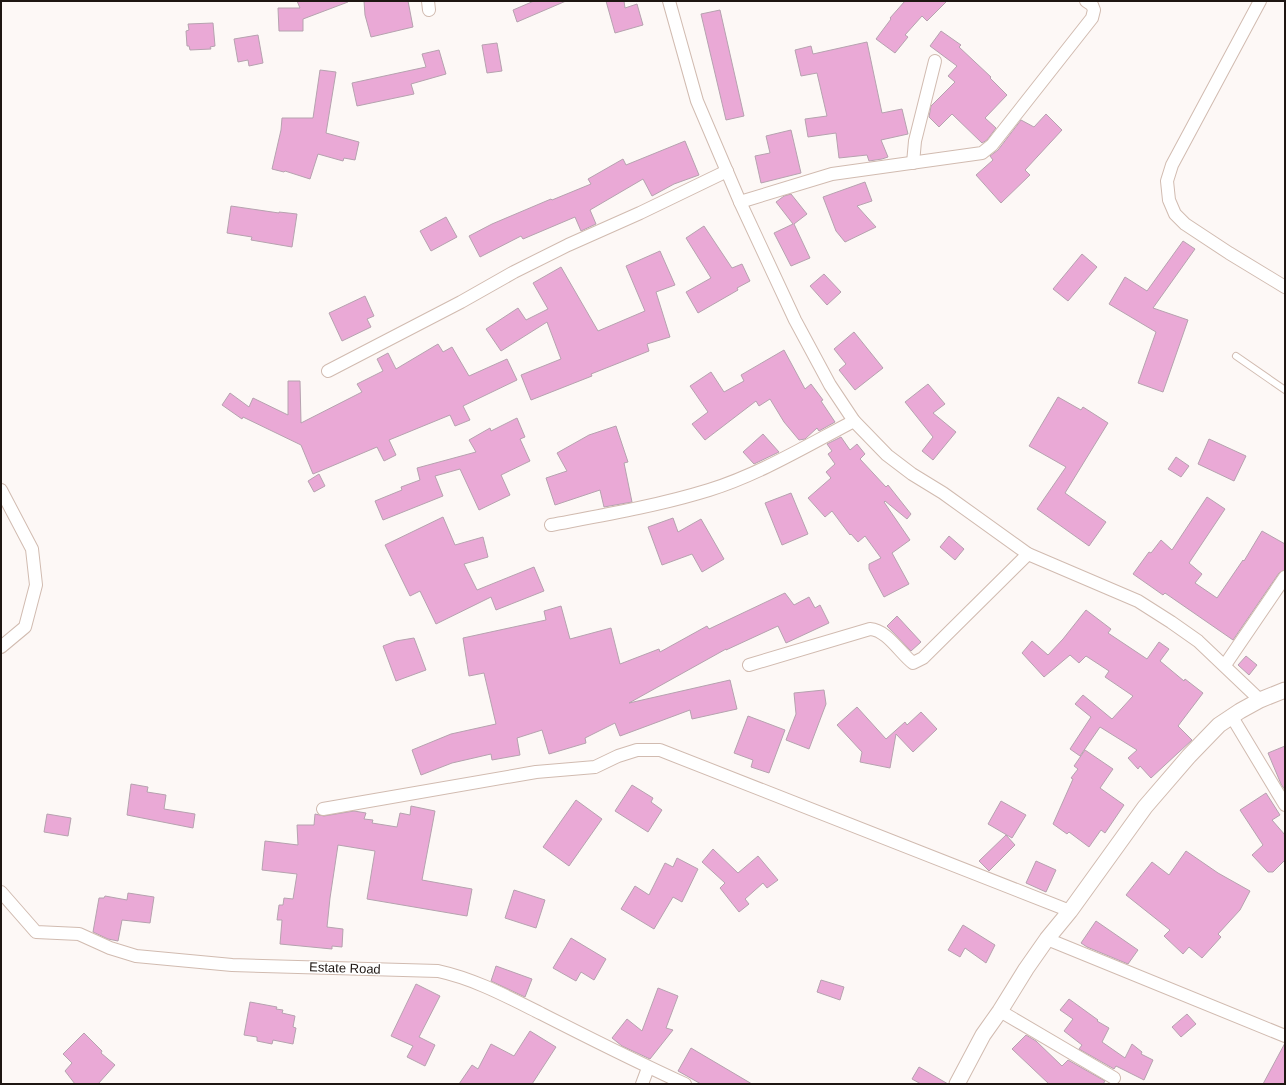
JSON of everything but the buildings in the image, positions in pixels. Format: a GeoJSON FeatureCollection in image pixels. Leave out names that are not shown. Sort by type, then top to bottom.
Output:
{"type":"FeatureCollection","features":[{"type":"Feature","properties":{"kind":"street"},"geometry":{"type":"LineString","coordinates":[[669,1],[697,101],[726,171],[795,320],[830,385],[854,421],[887,456],[912,474],[943,493],[1028,554],[1138,601],[1171,622],[1198,641],[1225,665],[1260,700]]}},
{"type":"Feature","properties":{"kind":"street"},"geometry":{"type":"LineString","coordinates":[[740,202],[832,174],[982,153],[992,145],[1092,18],[1094,10],[1092,5],[1086,1]]}},
{"type":"Feature","properties":{"kind":"street"},"geometry":{"type":"LineString","coordinates":[[1260,1],[1172,165],[1167,181],[1169,200],[1175,214],[1185,224],[1285,287]]}},
{"type":"Feature","properties":{"kind":"street"},"geometry":{"type":"LineString","coordinates":[[914,163],[915,141],[935,61]]}},
{"type":"Feature","properties":{"kind":"street"},"geometry":{"type":"LineString","coordinates":[[328,370],[568,245],[640,213],[726,171]]}},
{"type":"Feature","properties":{"kind":"street"},"geometry":{"type":"LineString","coordinates":[[551,525],[663,503],[709,490],[782,460],[854,421]]}},
{"type":"Feature","properties":{"kind":"street"},"geometry":{"type":"LineString","coordinates":[[1,490],[32,549],[36,585],[25,627],[1,647]]}},
{"type":"Feature","properties":{"kind":"street"},"geometry":{"type":"LineString","coordinates":[[749,665],[870,629],[876,629],[883,634],[914,663],[924,658],[1028,554]]}},
{"type":"Feature","properties":{"kind":"street"},"geometry":{"type":"LineString","coordinates":[[1225,665],[1285,577]]}},
{"type":"Feature","properties":{"kind":"street"},"geometry":{"type":"LineString","coordinates":[[956,1084],[983,1035],[1026,969],[1145,807],[1198,747],[1220,725],[1260,700],[1285,690]]}},
{"type":"Feature","properties":{"kind":"street"},"geometry":{"type":"LineString","coordinates":[[1232,717],[1285,805]]}},
{"type":"Feature","properties":{"kind":"street"},"geometry":{"type":"LineString","coordinates":[[323,809],[536,772],[595,767],[618,756],[637,750],[660,750],[1070,911]]}},
{"type":"Feature","properties":{"kind":"street","name":"Estate Road"},"geometry":{"type":"LineString","coordinates":[[1,892],[36,932],[79,934],[110,948],[136,956],[232,965],[438,971],[454,974],[487,987],[648,1068],[685,1084]]}},
{"type":"Feature","properties":{"kind":"street"},"geometry":{"type":"LineString","coordinates":[[1047,939],[1285,1036]]}},
{"type":"Feature","properties":{"kind":"street"},"geometry":{"type":"LineString","coordinates":[[1000,1011],[1114,1078]]}},
{"type":"Feature","properties":{"kind":"street"},"geometry":{"type":"LineString","coordinates":[[642,1084],[648,1068]]}},
{"type":"Feature","properties":{"kind":"lane"},"geometry":{"type":"LineString","coordinates":[[1236,356],[1285,390]]}}]}
